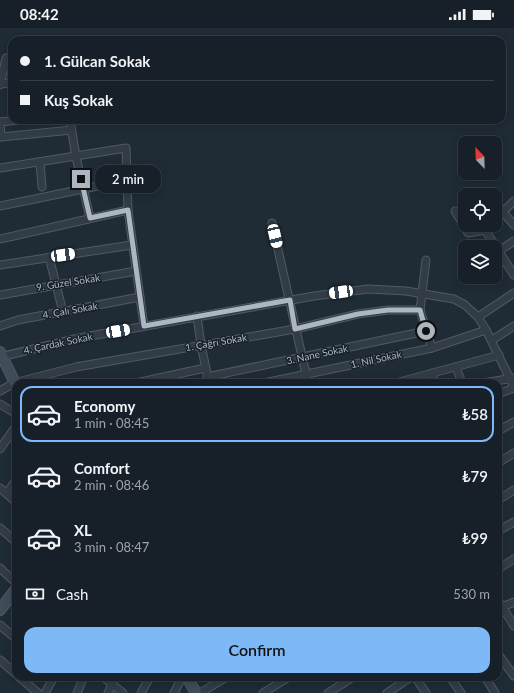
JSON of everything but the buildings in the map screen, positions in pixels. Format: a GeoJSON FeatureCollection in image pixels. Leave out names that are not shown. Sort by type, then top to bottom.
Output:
{"type":"FeatureCollection","features":[{"type":"Feature","properties":{"kind":"street"},"geometry":{"type":"LineString","coordinates":[[0,84],[6,58]]}},
{"type":"Feature","properties":{"kind":"street"},"geometry":{"type":"LineString","coordinates":[[0,122],[1,137],[72,130]]}},
{"type":"Feature","properties":{"kind":"street"},"geometry":{"type":"LineString","coordinates":[[71,124],[76,157],[90,218]]}},
{"type":"Feature","properties":{"kind":"street"},"geometry":{"type":"LineString","coordinates":[[0,168],[126,148],[128,210],[144,326]]}},
{"type":"Feature","properties":{"kind":"street"},"geometry":{"type":"LineString","coordinates":[[40,162],[42,186]]}},
{"type":"Feature","properties":{"kind":"street"},"geometry":{"type":"LineString","coordinates":[[0,206],[127,180]]}},
{"type":"Feature","properties":{"kind":"street"},"geometry":{"type":"LineString","coordinates":[[514,201],[502,211],[514,225]]}},
{"type":"Feature","properties":{"kind":"street"},"geometry":{"type":"LineString","coordinates":[[0,239],[128,210]]}},
{"type":"Feature","properties":{"kind":"street"},"geometry":{"type":"LineString","coordinates":[[455,212],[458,217]]}},
{"type":"Feature","properties":{"kind":"street"},"geometry":{"type":"LineString","coordinates":[[272,223],[307,379]]}},
{"type":"Feature","properties":{"kind":"street"},"geometry":{"type":"LineString","coordinates":[[502,249],[514,241]]}},
{"type":"Feature","properties":{"kind":"street"},"geometry":{"type":"LineString","coordinates":[[0,264],[132,244]]}},
{"type":"Feature","properties":{"kind":"street"},"geometry":{"type":"LineString","coordinates":[[502,256],[514,275]]}},
{"type":"Feature","properties":{"kind":"street"},"geometry":{"type":"LineString","coordinates":[[49,257],[63,312]]}},
{"type":"Feature","properties":{"kind":"street"},"geometry":{"type":"LineString","coordinates":[[426,260],[420,310],[432,348]]}},
{"type":"Feature","properties":{"kind":"street","name":"9. Güzel Sokak"},"geometry":{"type":"LineString","coordinates":[[0,295],[136,271]]}},
{"type":"Feature","properties":{"kind":"street","name":"4. Çardak Sokak"},"geometry":{"type":"LineString","coordinates":[[0,355],[79,338],[290,300],[368,289],[423,292],[454,299],[465,305],[478,317],[512,378],[514,388]]}},
{"type":"Feature","properties":{"kind":"street"},"geometry":{"type":"LineString","coordinates":[[478,317],[514,293]]}},
{"type":"Feature","properties":{"kind":"street","name":"4. Çalı Sokak"},"geometry":{"type":"LineString","coordinates":[[0,326],[18,320],[140,297]]}},
{"type":"Feature","properties":{"kind":"street","name":"1. Çağrı Sokak"},"geometry":{"type":"LineString","coordinates":[[33,379],[76,367],[295,329],[358,314],[388,310],[420,310]]}},
{"type":"Feature","properties":{"kind":"street"},"geometry":{"type":"LineString","coordinates":[[197,316],[200,345],[208,379]]}},
{"type":"Feature","properties":{"kind":"street"},"geometry":{"type":"LineString","coordinates":[[492,340],[514,326]]}},
{"type":"Feature","properties":{"kind":"street","name":"1. Nil Sokak"},"geometry":{"type":"LineString","coordinates":[[282,379],[432,348],[486,330]]}},
{"type":"Feature","properties":{"kind":"street","name":"3. Nane Sokak"},"geometry":{"type":"LineString","coordinates":[[212,379],[301,357],[426,331]]}},
{"type":"Feature","properties":{"kind":"street"},"geometry":{"type":"LineString","coordinates":[[0,355],[12,379]]}},
{"type":"Feature","properties":{"kind":"street"},"geometry":{"type":"LineString","coordinates":[[416,379],[432,373],[499,355]]}},
{"type":"Feature","properties":{"kind":"street"},"geometry":{"type":"LineString","coordinates":[[456,367],[460,379]]}},
{"type":"Feature","properties":{"kind":"street"},"geometry":{"type":"LineString","coordinates":[[154,379],[205,368]]}},
{"type":"Feature","properties":{"kind":"street"},"geometry":{"type":"LineString","coordinates":[[432,373],[434,379]]}},
{"type":"Feature","properties":{"kind":"street"},"geometry":{"type":"LineString","coordinates":[[502,380],[512,378]]}},
{"type":"Feature","properties":{"kind":"street","name":"1. Çağrı Sokak"},"geometry":{"type":"LineString","coordinates":[[0,391],[12,385]]}},
{"type":"Feature","properties":{"kind":"street"},"geometry":{"type":"LineString","coordinates":[[502,392],[514,388]]}},
{"type":"Feature","properties":{"kind":"street"},"geometry":{"type":"LineString","coordinates":[[0,404],[12,412]]}},
{"type":"Feature","properties":{"kind":"street"},"geometry":{"type":"LineString","coordinates":[[502,429],[514,422]]}},
{"type":"Feature","properties":{"kind":"street"},"geometry":{"type":"LineString","coordinates":[[0,449],[2,441],[12,430]]}},
{"type":"Feature","properties":{"kind":"street"},"geometry":{"type":"LineString","coordinates":[[502,460],[514,453]]}},
{"type":"Feature","properties":{"kind":"street"},"geometry":{"type":"LineString","coordinates":[[7,493],[12,486]]}},
{"type":"Feature","properties":{"kind":"street"},"geometry":{"type":"LineString","coordinates":[[0,488],[12,498]]}},
{"type":"Feature","properties":{"kind":"street"},"geometry":{"type":"LineString","coordinates":[[502,498],[514,490]]}},
{"type":"Feature","properties":{"kind":"street"},"geometry":{"type":"LineString","coordinates":[[502,529],[514,522]]}},
{"type":"Feature","properties":{"kind":"street"},"geometry":{"type":"LineString","coordinates":[[0,528],[12,538]]}},
{"type":"Feature","properties":{"kind":"street"},"geometry":{"type":"LineString","coordinates":[[502,566],[514,559]]}},
{"type":"Feature","properties":{"kind":"street"},"geometry":{"type":"LineString","coordinates":[[0,568],[12,578]]}},
{"type":"Feature","properties":{"kind":"street"},"geometry":{"type":"LineString","coordinates":[[514,602],[502,607],[514,626]]}},
{"type":"Feature","properties":{"kind":"street"},"geometry":{"type":"LineString","coordinates":[[0,625],[12,636]]}},
{"type":"Feature","properties":{"kind":"street"},"geometry":{"type":"LineString","coordinates":[[0,660],[12,670]]}},
{"type":"Feature","properties":{"kind":"street"},"geometry":{"type":"LineString","coordinates":[[502,660],[514,676]]}},
{"type":"Feature","properties":{"kind":"street"},"geometry":{"type":"LineString","coordinates":[[24,681],[38,693]]}},
{"type":"Feature","properties":{"kind":"street"},"geometry":{"type":"LineString","coordinates":[[45,693],[52,681]]}},
{"type":"Feature","properties":{"kind":"street"},"geometry":{"type":"LineString","coordinates":[[76,693],[82,681]]}},
{"type":"Feature","properties":{"kind":"street"},"geometry":{"type":"LineString","coordinates":[[108,681],[123,693]]}},
{"type":"Feature","properties":{"kind":"street"},"geometry":{"type":"LineString","coordinates":[[141,693],[148,681]]}},
{"type":"Feature","properties":{"kind":"street"},"geometry":{"type":"LineString","coordinates":[[174,693],[180,681]]}},
{"type":"Feature","properties":{"kind":"street"},"geometry":{"type":"LineString","coordinates":[[189,681],[196,693]]}},
{"type":"Feature","properties":{"kind":"street"},"geometry":{"type":"LineString","coordinates":[[200,693],[220,681]]}},
{"type":"Feature","properties":{"kind":"street"},"geometry":{"type":"LineString","coordinates":[[263,693],[283,681]]}},
{"type":"Feature","properties":{"kind":"street"},"geometry":{"type":"LineString","coordinates":[[328,693],[347,681]]}},
{"type":"Feature","properties":{"kind":"street"},"geometry":{"type":"LineString","coordinates":[[387,693],[405,681]]}},
{"type":"Feature","properties":{"kind":"street"},"geometry":{"type":"LineString","coordinates":[[418,681],[426,693]]}},
{"type":"Feature","properties":{"kind":"street"},"geometry":{"type":"LineString","coordinates":[[453,681],[461,693]]}},
{"type":"Feature","properties":{"kind":"street"},"geometry":{"type":"LineString","coordinates":[[487,681],[495,693]]}},
{"type":"Feature","properties":{"kind":"street"},"geometry":{"type":"LineString","coordinates":[[108,693],[112,684]]}},
{"type":"Feature","properties":{"kind":"route"},"geometry":{"type":"LineString","coordinates":[[81,179],[90,218],[128,210],[144,326],[290,300],[295,329],[358,314],[388,310],[420,310],[426,331]]}}]}
